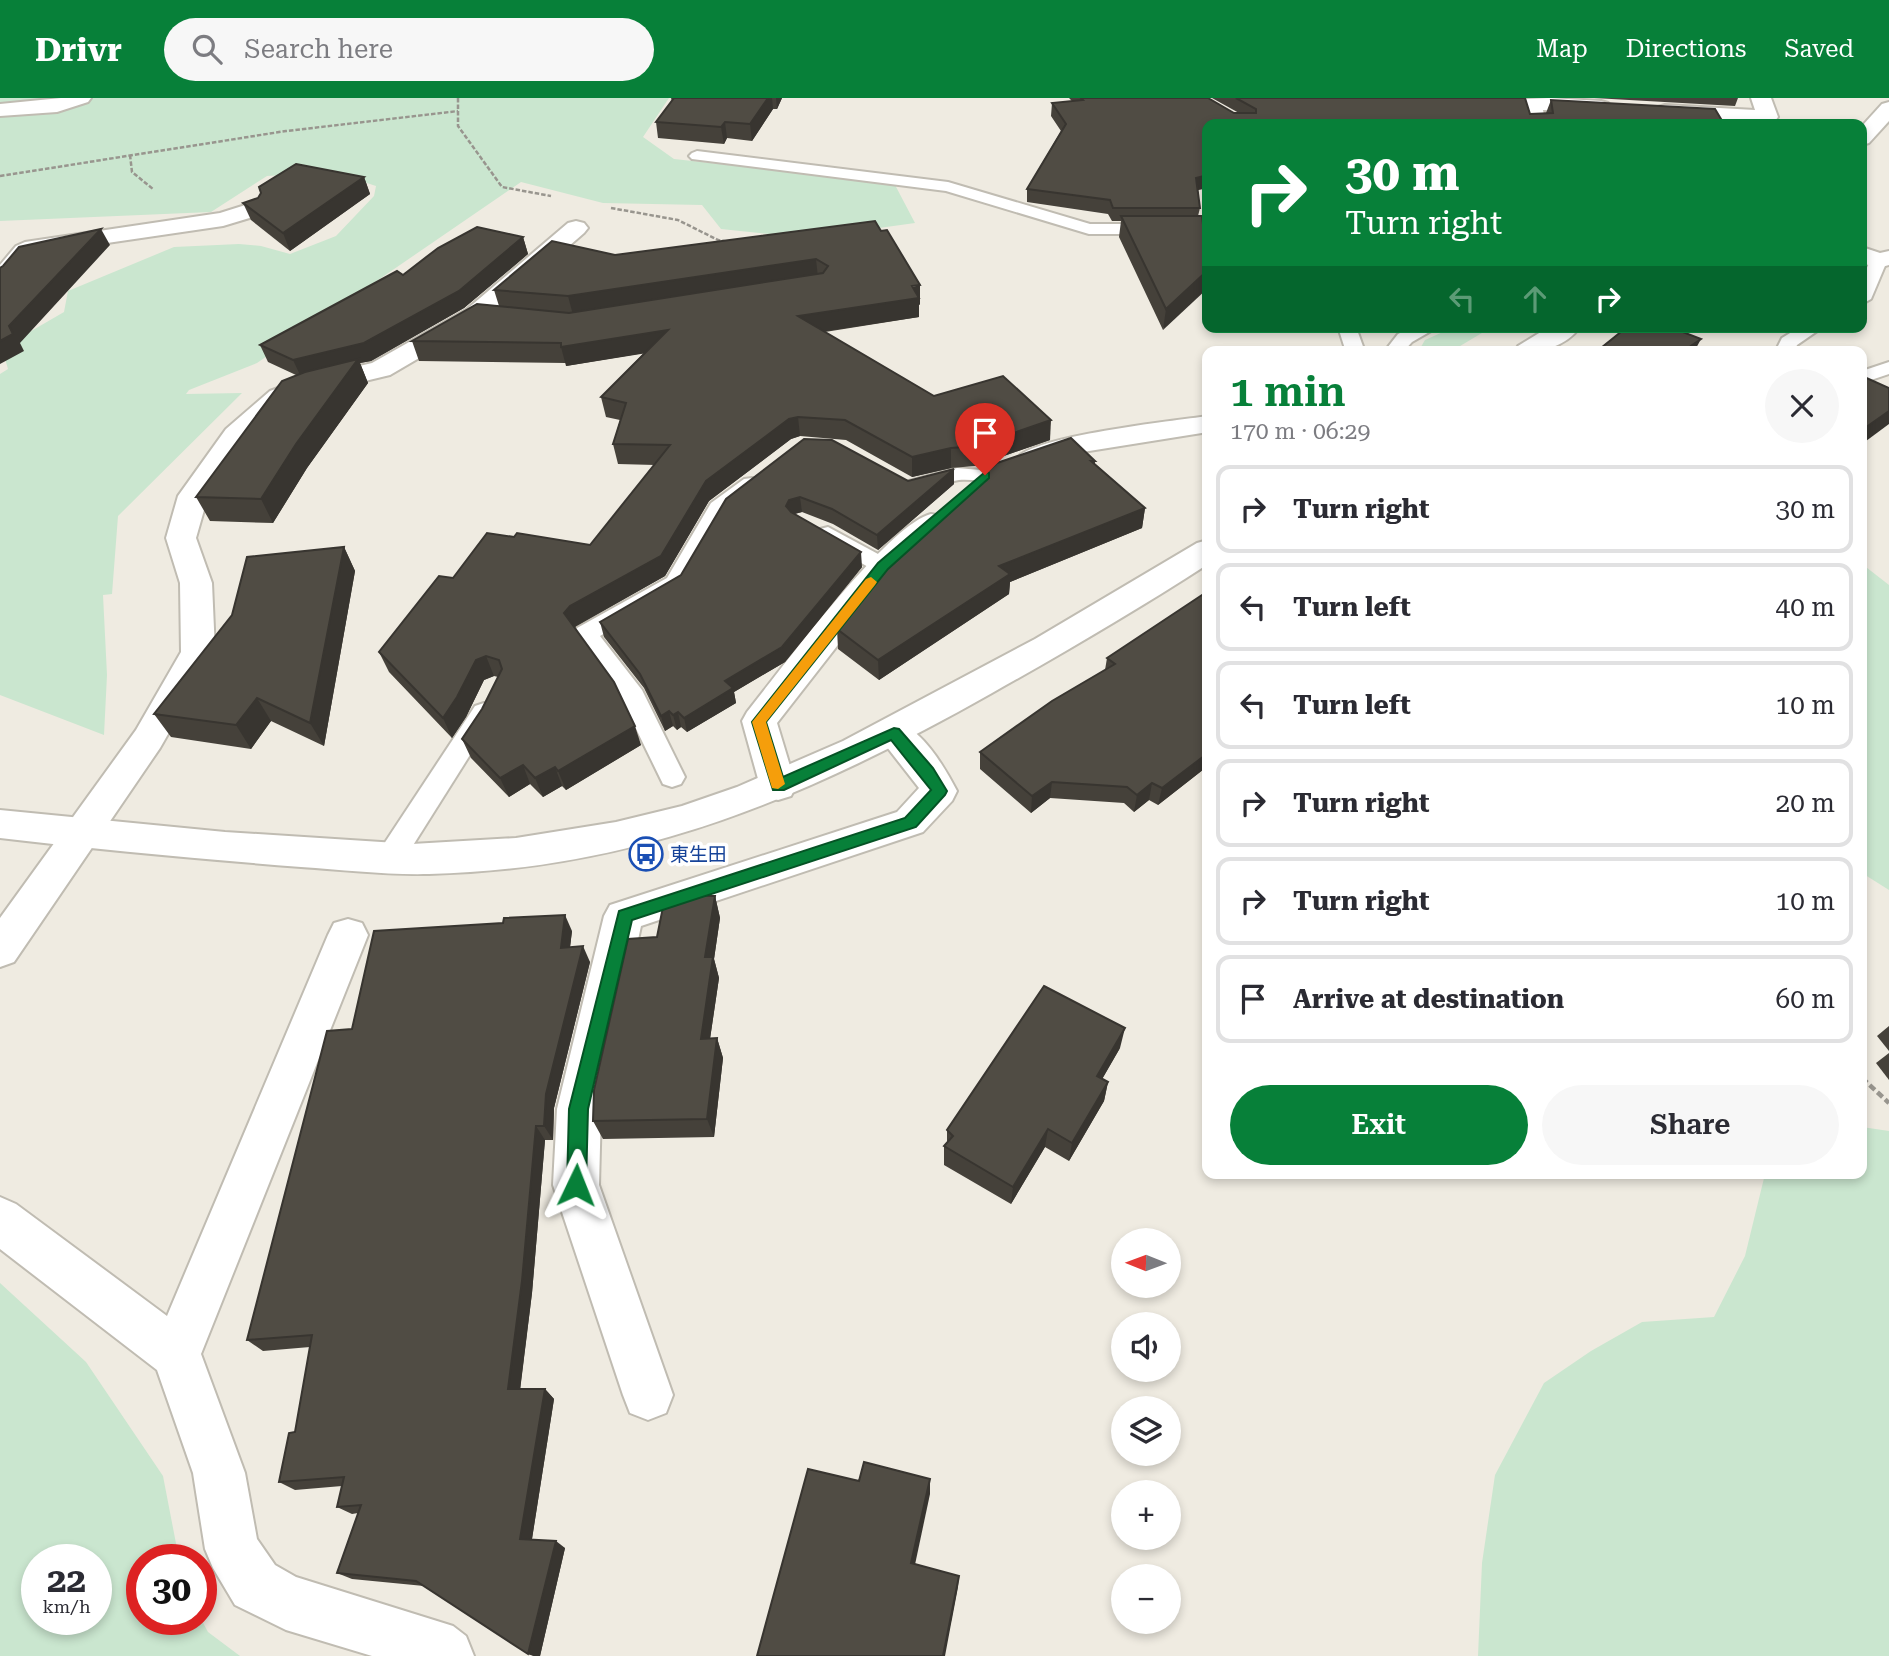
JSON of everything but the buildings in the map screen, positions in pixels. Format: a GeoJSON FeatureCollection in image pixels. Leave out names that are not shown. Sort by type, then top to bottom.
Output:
{"type":"FeatureCollection","features":[{"type":"Feature","properties":{"kind":"street"},"geometry":{"type":"LineString","coordinates":[[0,110],[57,106],[81,98]]}},
{"type":"Feature","properties":{"kind":"street"},"geometry":{"type":"LineString","coordinates":[[1535,119],[1531,103],[1768,117],[1761,98]]}},
{"type":"Feature","properties":{"kind":"street"},"geometry":{"type":"LineString","coordinates":[[1867,133],[1889,108]]}},
{"type":"Feature","properties":{"kind":"street"},"geometry":{"type":"LineString","coordinates":[[0,280],[24,251],[33,247],[223,219],[255,209]]}},
{"type":"Feature","properties":{"kind":"street"},"geometry":{"type":"LineString","coordinates":[[0,950],[148,739],[198,652],[196,583],[181,538],[193,496],[236,435],[280,397],[306,387],[381,369],[487,316],[576,228]]}},
{"type":"Feature","properties":{"kind":"street"},"geometry":{"type":"LineString","coordinates":[[1537,346],[1557,333]]}},
{"type":"Feature","properties":{"kind":"street"},"geometry":{"type":"LineString","coordinates":[[778,786],[759,722],[883,566],[985,475],[1058,448],[1202,425]]}},
{"type":"Feature","properties":{"kind":"street"},"geometry":{"type":"LineString","coordinates":[[0,824],[236,848],[447,859],[579,843],[663,826],[713,811],[778,786],[894,733],[1124,605],[1202,554]]}},
{"type":"Feature","properties":{"kind":"street"},"geometry":{"type":"LineString","coordinates":[[648,1395],[576,1185],[579,1109],[624,916],[911,822],[939,791],[928,772],[894,733]]}},
{"type":"Feature","properties":{"kind":"street"},"geometry":{"type":"LineString","coordinates":[[176,1354],[348,935]]}},
{"type":"Feature","properties":{"kind":"street"},"geometry":{"type":"LineString","coordinates":[[0,1220],[176,1354],[219,1473],[232,1549],[255,1585],[286,1602],[433,1646],[446,1656]]}},
{"type":"Feature","properties":{"kind":"lane"},"geometry":{"type":"LineString","coordinates":[[697,156],[948,187],[1089,229],[1202,229]]}},
{"type":"Feature","properties":{"kind":"lane"},"geometry":{"type":"LineString","coordinates":[[1867,284],[1876,258]]}},
{"type":"Feature","properties":{"kind":"lane"},"geometry":{"type":"LineString","coordinates":[[1398,346],[1405,338],[1416,333]]}},
{"type":"Feature","properties":{"kind":"lane"},"geometry":{"type":"LineString","coordinates":[[1787,346],[1804,333]]}},
{"type":"Feature","properties":{"kind":"lane"},"geometry":{"type":"LineString","coordinates":[[1867,375],[1889,368]]}},
{"type":"Feature","properties":{"kind":"lane"},"geometry":{"type":"LineString","coordinates":[[672,777],[633,696],[585,634],[675,583],[719,508],[766,474]]}},
{"type":"Feature","properties":{"kind":"lane"},"geometry":{"type":"LineString","coordinates":[[898,481],[910,488],[957,474],[985,475]]}},
{"type":"Feature","properties":{"kind":"lane"},"geometry":{"type":"LineString","coordinates":[[813,526],[883,566]]}},
{"type":"Feature","properties":{"kind":"lane"},"geometry":{"type":"LineString","coordinates":[[390,858],[480,721],[495,687]]}},
{"type":"Feature","properties":{"kind":"path"},"geometry":{"type":"LineString","coordinates":[[0,176],[273,133],[458,111],[458,98]]}},
{"type":"Feature","properties":{"kind":"path"},"geometry":{"type":"LineString","coordinates":[[1867,1083],[1889,1103]]}},
{"type":"Feature","properties":{"kind":"green space"},"geometry":{"type":"Polygon","coordinates":[[[0,98],[669,98],[643,137],[674,159],[894,183],[915,223],[807,238],[721,229],[702,205],[603,203],[521,182],[257,363],[189,390],[186,394],[242,393],[118,516],[112,594],[103,595],[107,675],[104,735],[0,695],[0,374],[8,369],[2,348],[64,312],[68,291],[174,247],[239,244],[261,246],[290,254],[336,236],[374,196],[376,186],[334,172],[267,176],[211,212],[0,221],[0,98]]]}},
{"type":"Feature","properties":{"kind":"green space"},"geometry":{"type":"Polygon","coordinates":[[[1441,333],[1482,333],[1460,346],[1422,346],[1425,340],[1441,333]]]}},
{"type":"Feature","properties":{"kind":"green space"},"geometry":{"type":"Polygon","coordinates":[[[1867,568],[1889,585],[1889,890],[1867,876],[1867,568]]]}},
{"type":"Feature","properties":{"kind":"green space"},"geometry":{"type":"Polygon","coordinates":[[[1867,1128],[1889,1131],[1889,1656],[1478,1656],[1482,1563],[1495,1475],[1544,1383],[1591,1351],[1642,1322],[1714,1317],[1745,1256],[1764,1179],[1867,1179],[1867,1128]]]}},
{"type":"Feature","properties":{"kind":"green space"},"geometry":{"type":"Polygon","coordinates":[[[0,1283],[86,1362],[163,1476],[176,1544],[126,1544],[126,1635],[212,1635],[240,1656],[0,1656],[0,1283]]]}},
{"type":"Feature","properties":{"kind":"slow traffic"},"geometry":{"type":"LineString","coordinates":[[778,784],[759,722],[871,582]]}},
{"type":"Feature","properties":{"kind":"place","name":"東生田"},"geometry":{"type":"Point","coordinates":[646,854]}},
{"type":"Feature","properties":{"kind":"route"},"geometry":{"type":"LineString","coordinates":[[576,1185],[579,1109],[624,916],[911,822],[939,791],[928,772],[894,733],[778,786],[759,722],[883,566],[985,475]]}}]}
